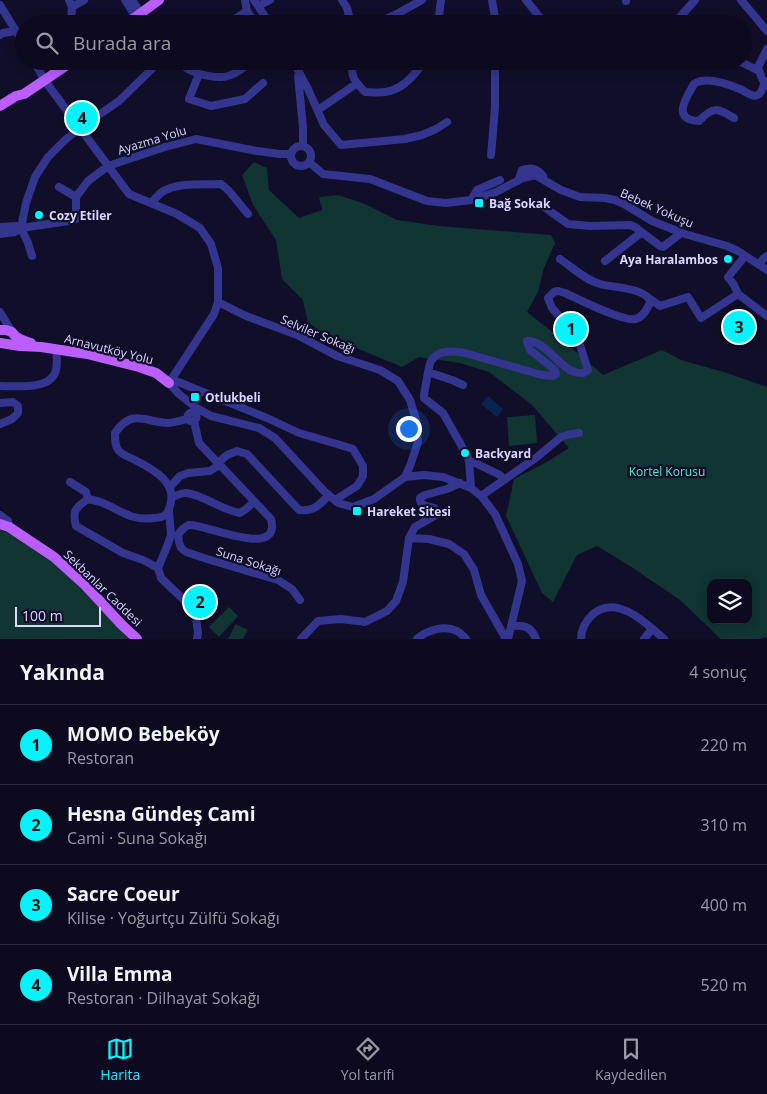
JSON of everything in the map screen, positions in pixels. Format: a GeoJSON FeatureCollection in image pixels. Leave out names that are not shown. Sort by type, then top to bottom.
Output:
{"type":"FeatureCollection","features":[{"type":"Feature","properties":{"kind":"main road"},"geometry":{"type":"LineString","coordinates":[[142,15],[159,0]]}},
{"type":"Feature","properties":{"kind":"main road"},"geometry":{"type":"LineString","coordinates":[[0,106],[16,96],[24,94],[60,70]]}},
{"type":"Feature","properties":{"kind":"main road"},"geometry":{"type":"LineString","coordinates":[[0,114],[23,99],[24,94]]}},
{"type":"Feature","properties":{"kind":"main road","name":"Arnavutköy Yolu"},"geometry":{"type":"LineString","coordinates":[[0,330],[6,330],[8,338],[41,347],[86,354],[139,367],[156,373],[170,381]]}},
{"type":"Feature","properties":{"kind":"main road","name":"Sekbanlar Caddesi"},"geometry":{"type":"LineString","coordinates":[[4,525],[54,557],[85,585],[121,624],[138,639]]}},
{"type":"Feature","properties":{"kind":"street"},"geometry":{"type":"LineString","coordinates":[[71,3],[84,0]]}},
{"type":"Feature","properties":{"kind":"street"},"geometry":{"type":"LineString","coordinates":[[125,0],[137,15]]}},
{"type":"Feature","properties":{"kind":"street"},"geometry":{"type":"LineString","coordinates":[[132,0],[138,15]]}},
{"type":"Feature","properties":{"kind":"street"},"geometry":{"type":"LineString","coordinates":[[245,0],[250,15]]}},
{"type":"Feature","properties":{"kind":"street"},"geometry":{"type":"LineString","coordinates":[[264,15],[256,3],[270,0]]}},
{"type":"Feature","properties":{"kind":"street"},"geometry":{"type":"LineString","coordinates":[[342,0],[348,8],[349,15]]}},
{"type":"Feature","properties":{"kind":"street"},"geometry":{"type":"LineString","coordinates":[[395,15],[422,0]]}},
{"type":"Feature","properties":{"kind":"street"},"geometry":{"type":"LineString","coordinates":[[439,15],[441,0]]}},
{"type":"Feature","properties":{"kind":"street"},"geometry":{"type":"LineString","coordinates":[[492,0],[494,15]]}},
{"type":"Feature","properties":{"kind":"street"},"geometry":{"type":"LineString","coordinates":[[682,15],[696,0]]}},
{"type":"Feature","properties":{"kind":"street"},"geometry":{"type":"LineString","coordinates":[[741,0],[767,31]]}},
{"type":"Feature","properties":{"kind":"street"},"geometry":{"type":"LineString","coordinates":[[528,1],[538,15]]}},
{"type":"Feature","properties":{"kind":"street"},"geometry":{"type":"LineString","coordinates":[[0,5],[4,17],[15,30]]}},
{"type":"Feature","properties":{"kind":"street"},"geometry":{"type":"LineString","coordinates":[[240,15],[247,10]]}},
{"type":"Feature","properties":{"kind":"street"},"geometry":{"type":"LineString","coordinates":[[0,35],[15,31]]}},
{"type":"Feature","properties":{"kind":"street"},"geometry":{"type":"LineString","coordinates":[[734,118],[723,111],[715,109],[698,121],[690,120],[684,114],[682,106],[694,84],[707,80],[741,89],[753,96],[761,93],[766,82],[762,79],[758,67],[767,49]]}},
{"type":"Feature","properties":{"kind":"street"},"geometry":{"type":"LineString","coordinates":[[752,68],[759,71]]}},
{"type":"Feature","properties":{"kind":"street"},"geometry":{"type":"LineString","coordinates":[[39,70],[45,81],[129,194],[177,214],[200,228],[211,244],[218,268],[218,302],[214,314],[170,381]]}},
{"type":"Feature","properties":{"kind":"street"},"geometry":{"type":"LineString","coordinates":[[32,256],[21,228],[26,203],[35,177],[48,157],[65,140],[118,101],[151,70]]}},
{"type":"Feature","properties":{"kind":"street"},"geometry":{"type":"LineString","coordinates":[[189,70],[198,74],[220,78],[240,70]]}},
{"type":"Feature","properties":{"kind":"street"},"geometry":{"type":"LineString","coordinates":[[296,70],[299,78],[303,146]]}},
{"type":"Feature","properties":{"kind":"street"},"geometry":{"type":"LineString","coordinates":[[298,70],[324,125],[341,145],[422,136],[446,122]]}},
{"type":"Feature","properties":{"kind":"street"},"geometry":{"type":"LineString","coordinates":[[352,70],[356,84],[365,92],[387,92],[404,85],[418,70]]}},
{"type":"Feature","properties":{"kind":"street"},"geometry":{"type":"LineString","coordinates":[[492,155],[495,70]]}},
{"type":"Feature","properties":{"kind":"street"},"geometry":{"type":"LineString","coordinates":[[198,74],[189,99],[211,106],[246,99],[263,83]]}},
{"type":"Feature","properties":{"kind":"street"},"geometry":{"type":"LineString","coordinates":[[318,110],[356,84]]}},
{"type":"Feature","properties":{"kind":"street","name":"Ayazma Yolu"},"geometry":{"type":"LineString","coordinates":[[76,197],[88,181],[108,166],[196,139],[257,151],[291,154]]}},
{"type":"Feature","properties":{"kind":"street"},"geometry":{"type":"LineString","coordinates":[[303,146],[310,152],[309,162],[303,165],[296,164],[291,154],[295,148],[303,146]]}},
{"type":"Feature","properties":{"kind":"street"},"geometry":{"type":"LineString","coordinates":[[309,162],[323,174],[370,180],[427,201],[446,203],[471,200],[476,190],[500,180]]}},
{"type":"Feature","properties":{"kind":"street","name":"Bebek Yokuşu"},"geometry":{"type":"LineString","coordinates":[[471,200],[496,192],[518,181],[522,170],[532,168],[539,171],[549,183],[561,190],[580,197],[615,200],[652,221],[681,233],[738,251],[767,270]]}},
{"type":"Feature","properties":{"kind":"street"},"geometry":{"type":"LineString","coordinates":[[151,203],[161,193],[172,187],[220,184],[229,191],[248,214]]}},
{"type":"Feature","properties":{"kind":"street"},"geometry":{"type":"LineString","coordinates":[[0,234],[15,232],[21,228],[76,219],[76,197],[59,188]]}},
{"type":"Feature","properties":{"kind":"street"},"geometry":{"type":"LineString","coordinates":[[540,204],[568,224],[597,227],[630,225],[663,247],[681,233]]}},
{"type":"Feature","properties":{"kind":"street"},"geometry":{"type":"LineString","coordinates":[[0,228],[17,226],[21,228]]}},
{"type":"Feature","properties":{"kind":"street"},"geometry":{"type":"LineString","coordinates":[[605,260],[642,232]]}},
{"type":"Feature","properties":{"kind":"street"},"geometry":{"type":"LineString","coordinates":[[745,256],[728,277],[738,294],[765,312]]}},
{"type":"Feature","properties":{"kind":"street"},"geometry":{"type":"LineString","coordinates":[[759,265],[767,256]]}},
{"type":"Feature","properties":{"kind":"street"},"geometry":{"type":"LineString","coordinates":[[560,259],[598,284],[636,291],[660,306],[688,297],[700,318],[738,294]]}},
{"type":"Feature","properties":{"kind":"street"},"geometry":{"type":"LineString","coordinates":[[471,488],[469,460],[443,413],[424,398],[431,362],[443,352],[452,351],[542,375],[554,376],[556,374],[555,370],[530,350],[527,341],[531,340],[570,370],[575,373],[583,373],[588,370],[588,367],[577,336],[552,308],[548,298],[550,295],[558,291],[565,293],[620,317],[632,320],[638,318],[646,311],[651,302],[650,299]]}},
{"type":"Feature","properties":{"kind":"street","name":"Selviler Sokağı"},"geometry":{"type":"LineString","coordinates":[[218,302],[246,316],[296,335],[336,356],[380,370],[398,381],[410,400],[416,420],[418,442],[405,477]]}},
{"type":"Feature","properties":{"kind":"street"},"geometry":{"type":"LineString","coordinates":[[0,312],[8,338]]}},
{"type":"Feature","properties":{"kind":"street"},"geometry":{"type":"LineString","coordinates":[[0,386],[42,384],[52,378],[56,372],[56,349]]}},
{"type":"Feature","properties":{"kind":"street"},"geometry":{"type":"LineString","coordinates":[[428,372],[463,385]]}},
{"type":"Feature","properties":{"kind":"street"},"geometry":{"type":"LineString","coordinates":[[170,381],[193,414]]}},
{"type":"Feature","properties":{"kind":"street"},"geometry":{"type":"LineString","coordinates":[[170,381],[193,414]]}},
{"type":"Feature","properties":{"kind":"street"},"geometry":{"type":"LineString","coordinates":[[170,381],[267,418],[299,433],[353,450],[363,466],[363,476],[356,486],[307,511],[300,510],[247,454],[237,450],[227,455],[210,471],[188,473],[180,476],[170,487]]}},
{"type":"Feature","properties":{"kind":"street","name":"Suna Sokağı"},"geometry":{"type":"LineString","coordinates":[[179,394],[184,407],[184,413],[193,414],[199,443],[271,519],[272,524],[272,530],[268,535],[250,539],[232,536],[202,526],[191,525],[175,535],[181,548],[186,552],[207,559],[278,580],[292,589],[300,600]]}},
{"type":"Feature","properties":{"kind":"street"},"geometry":{"type":"LineString","coordinates":[[0,403],[13,402],[18,406],[18,414],[0,424]]}},
{"type":"Feature","properties":{"kind":"street"},"geometry":{"type":"LineString","coordinates":[[197,639],[196,617],[183,599],[161,578],[158,568],[168,544],[175,535],[169,511],[172,497],[170,487],[151,469],[119,451],[115,442],[115,433],[126,421],[135,418],[170,423],[193,414],[211,416],[260,428],[274,438],[332,498],[338,503],[353,507],[374,499],[405,477],[424,475],[442,477],[471,488],[481,496],[496,514],[518,564],[522,581],[507,639]]}},
{"type":"Feature","properties":{"kind":"street"},"geometry":{"type":"LineString","coordinates":[[481,496],[537,457],[561,437],[578,433]]}},
{"type":"Feature","properties":{"kind":"street"},"geometry":{"type":"LineString","coordinates":[[469,460],[500,475],[503,480]]}},
{"type":"Feature","properties":{"kind":"street"},"geometry":{"type":"LineString","coordinates":[[70,482],[86,492],[88,499]]}},
{"type":"Feature","properties":{"kind":"street"},"geometry":{"type":"LineString","coordinates":[[301,639],[318,621],[365,622],[386,611],[396,601],[403,582],[410,538],[415,527],[436,515],[437,512],[434,508],[421,503],[420,498],[460,483]]}},
{"type":"Feature","properties":{"kind":"street"},"geometry":{"type":"LineString","coordinates":[[172,497],[185,492],[240,513],[254,502]]}},
{"type":"Feature","properties":{"kind":"street"},"geometry":{"type":"LineString","coordinates":[[158,568],[123,553],[76,526],[73,517],[77,506],[88,499],[102,502],[119,512],[137,518],[163,517],[169,511]]}},
{"type":"Feature","properties":{"kind":"street"},"geometry":{"type":"LineString","coordinates":[[0,515],[8,521],[4,525]]}},
{"type":"Feature","properties":{"kind":"street"},"geometry":{"type":"LineString","coordinates":[[410,538],[429,539],[449,544],[464,554],[474,570],[481,595],[507,639]]}},
{"type":"Feature","properties":{"kind":"street"},"geometry":{"type":"LineString","coordinates":[[581,639],[581,632],[587,620],[601,608],[609,606],[626,610],[664,639]]}},
{"type":"Feature","properties":{"kind":"street"},"geometry":{"type":"LineString","coordinates":[[511,626],[523,626],[531,630],[536,639]]}},
{"type":"Feature","properties":{"kind":"street"},"geometry":{"type":"LineString","coordinates":[[417,639],[422,634],[436,629],[449,628],[459,632],[466,639]]}},
{"type":"Feature","properties":{"kind":"street"},"geometry":{"type":"LineString","coordinates":[[644,639],[652,629]]}},
{"type":"Feature","properties":{"kind":"green space","name":"Kortel Korusu"},"geometry":{"type":"Polygon","coordinates":[[[254,162],[267,168],[269,190],[299,218],[322,210],[319,197],[338,195],[365,204],[397,220],[439,226],[551,235],[555,243],[544,268],[538,292],[527,312],[603,375],[662,350],[681,360],[767,387],[767,638],[721,639],[680,600],[597,546],[577,555],[553,602],[542,593],[506,516],[514,479],[569,448],[532,405],[489,372],[460,363],[419,357],[402,367],[330,337],[308,323],[303,300],[282,279],[276,240],[253,205],[242,175],[254,162]]]}},
{"type":"Feature","properties":{"kind":"green space"},"geometry":{"type":"Polygon","coordinates":[[[535,415],[537,443],[509,446],[507,417],[535,415]]]}},
{"type":"Feature","properties":{"kind":"green space"},"geometry":{"type":"Polygon","coordinates":[[[0,529],[38,550],[67,573],[129,639],[0,639],[0,529]]]}},
{"type":"Feature","properties":{"kind":"green space"},"geometry":{"type":"Polygon","coordinates":[[[229,607],[238,616],[219,637],[209,627],[229,607]]]}},
{"type":"Feature","properties":{"kind":"green space"},"geometry":{"type":"Polygon","coordinates":[[[236,624],[248,630],[243,639],[228,639],[236,624]]]}},
{"type":"Feature","properties":{"kind":"water"},"geometry":{"type":"Polygon","coordinates":[[[488,396],[503,409],[497,417],[481,404],[488,396]]]}},
{"type":"Feature","properties":{"kind":"place","name":"Villa Emma"},"geometry":{"type":"Point","coordinates":[82,118]}},
{"type":"Feature","properties":{"kind":"place","name":"Bağ Sokak"},"geometry":{"type":"Point","coordinates":[479,203]}},
{"type":"Feature","properties":{"kind":"place","name":"Cozy Etiler"},"geometry":{"type":"Point","coordinates":[39,215]}},
{"type":"Feature","properties":{"kind":"place","name":"Aya Haralambos"},"geometry":{"type":"Point","coordinates":[728,259]}},
{"type":"Feature","properties":{"kind":"place","name":"Sacre Coeur"},"geometry":{"type":"Point","coordinates":[739,327]}},
{"type":"Feature","properties":{"kind":"place","name":"MOMO Bebeköy"},"geometry":{"type":"Point","coordinates":[571,329]}},
{"type":"Feature","properties":{"kind":"place","name":"Otlukbeli"},"geometry":{"type":"Point","coordinates":[195,397]}},
{"type":"Feature","properties":{"kind":"place","name":"Backyard"},"geometry":{"type":"Point","coordinates":[465,453]}},
{"type":"Feature","properties":{"kind":"place","name":"Hareket Sitesi"},"geometry":{"type":"Point","coordinates":[357,511]}},
{"type":"Feature","properties":{"kind":"place","name":"Hesna Gündeş Cami"},"geometry":{"type":"Point","coordinates":[200,602]}}]}
